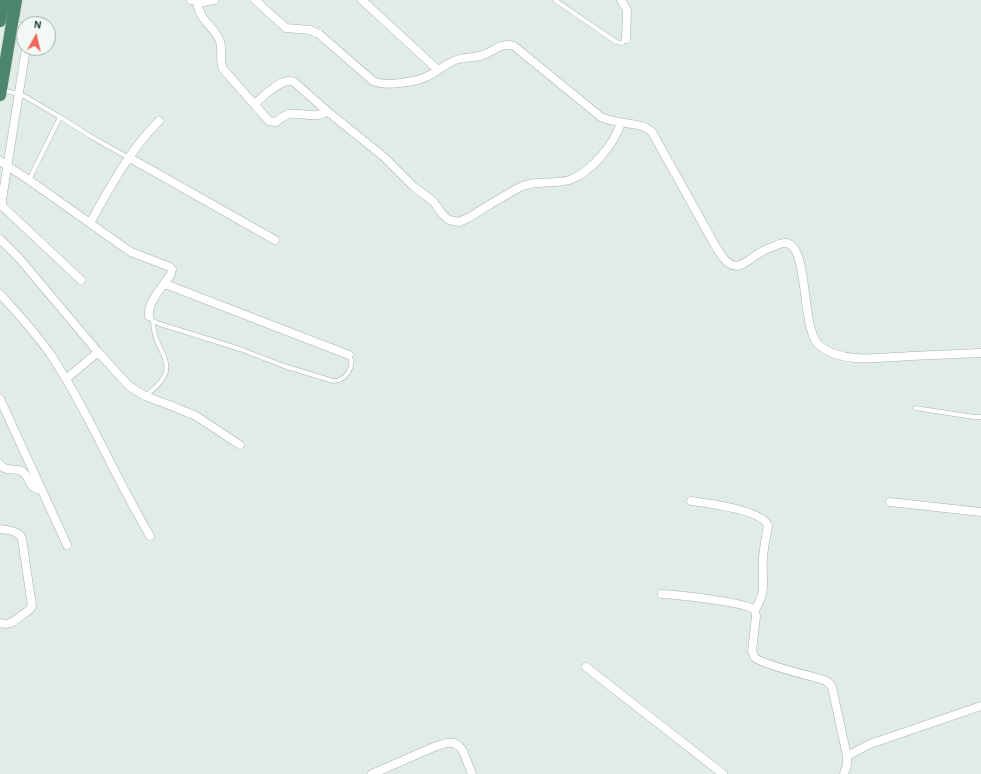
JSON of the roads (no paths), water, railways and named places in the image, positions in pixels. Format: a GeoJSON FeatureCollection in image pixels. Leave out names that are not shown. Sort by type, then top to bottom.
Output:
{"type":"FeatureCollection","features":[{"type":"Feature","properties":{"kind":"highway"},"geometry":{"type":"LineString","coordinates":[[0,92],[6,23],[4,0]]}},
{"type":"Feature","properties":{"kind":"highway"},"geometry":{"type":"LineString","coordinates":[[6,23],[16,0]]}},
{"type":"Feature","properties":{"kind":"street"},"geometry":{"type":"LineString","coordinates":[[214,0],[194,1],[199,13],[220,42],[221,65],[269,121],[276,122],[289,114],[312,116],[323,115],[327,111]]}},
{"type":"Feature","properties":{"kind":"street"},"geometry":{"type":"LineString","coordinates":[[255,0],[286,28],[310,30],[319,34],[376,83],[391,84],[406,82],[428,76],[449,63],[459,59],[485,55],[502,45],[514,46],[601,117],[614,122],[644,127],[652,132],[716,247],[724,259],[730,264],[738,266],[745,264],[757,255],[779,244],[791,244],[796,249],[802,274],[810,324],[818,346],[839,355],[870,360],[903,356],[981,353]]}},
{"type":"Feature","properties":{"kind":"street"},"geometry":{"type":"LineString","coordinates":[[362,0],[438,70]]}},
{"type":"Feature","properties":{"kind":"street"},"geometry":{"type":"LineString","coordinates":[[621,0],[627,10],[626,39]]}},
{"type":"Feature","properties":{"kind":"street"},"geometry":{"type":"LineString","coordinates":[[6,23],[16,26]]}},
{"type":"Feature","properties":{"kind":"street"},"geometry":{"type":"LineString","coordinates":[[25,56],[19,94],[3,163],[2,206],[81,280]]}},
{"type":"Feature","properties":{"kind":"street"},"geometry":{"type":"LineString","coordinates":[[254,104],[280,84],[288,80],[291,81],[384,157],[414,187],[433,201],[443,215],[452,222],[459,222],[466,219],[519,188],[529,184],[569,180],[582,174],[609,146],[621,123]]}},
{"type":"Feature","properties":{"kind":"street"},"geometry":{"type":"LineString","coordinates":[[90,223],[104,198],[142,139],[159,121]]}},
{"type":"Feature","properties":{"kind":"street"},"geometry":{"type":"LineString","coordinates":[[130,158],[275,240]]}},
{"type":"Feature","properties":{"kind":"street"},"geometry":{"type":"LineString","coordinates":[[3,163],[131,252],[172,269],[171,274],[165,284],[150,305],[148,311],[151,318]]}},
{"type":"Feature","properties":{"kind":"street"},"geometry":{"type":"LineString","coordinates":[[0,239],[19,258],[98,352],[129,386],[145,396],[196,416],[240,445]]}},
{"type":"Feature","properties":{"kind":"street"},"geometry":{"type":"LineString","coordinates":[[165,284],[349,355]]}},
{"type":"Feature","properties":{"kind":"street"},"geometry":{"type":"LineString","coordinates":[[0,294],[49,353],[66,379],[129,500],[150,536]]}},
{"type":"Feature","properties":{"kind":"street"},"geometry":{"type":"LineString","coordinates":[[66,379],[98,352]]}},
{"type":"Feature","properties":{"kind":"street"},"geometry":{"type":"LineString","coordinates":[[0,399],[66,545]]}},
{"type":"Feature","properties":{"kind":"street"},"geometry":{"type":"LineString","coordinates":[[0,464],[5,469],[21,471],[24,473],[32,487],[40,489]]}},
{"type":"Feature","properties":{"kind":"street"},"geometry":{"type":"LineString","coordinates":[[691,501],[746,512],[762,518],[766,522],[768,526],[763,558],[764,584],[760,602],[756,610],[752,651],[754,657],[759,661],[828,682],[832,687],[847,756],[847,765],[844,774]]}},
{"type":"Feature","properties":{"kind":"street"},"geometry":{"type":"LineString","coordinates":[[890,502],[981,512]]}},
{"type":"Feature","properties":{"kind":"street"},"geometry":{"type":"LineString","coordinates":[[0,529],[18,533],[22,539],[32,606],[29,611],[13,622],[8,624],[0,623]]}},
{"type":"Feature","properties":{"kind":"street"},"geometry":{"type":"LineString","coordinates":[[662,594],[736,604],[751,607],[756,610]]}},
{"type":"Feature","properties":{"kind":"street"},"geometry":{"type":"LineString","coordinates":[[586,667],[723,774]]}},
{"type":"Feature","properties":{"kind":"street"},"geometry":{"type":"LineString","coordinates":[[847,756],[870,744],[981,706]]}},
{"type":"Feature","properties":{"kind":"street"},"geometry":{"type":"LineString","coordinates":[[372,774],[434,747],[446,743],[454,743],[464,751],[472,774]]}},
{"type":"Feature","properties":{"kind":"lane"},"geometry":{"type":"LineString","coordinates":[[555,0],[616,42],[622,43],[626,39]]}},
{"type":"Feature","properties":{"kind":"lane"},"geometry":{"type":"LineString","coordinates":[[0,92],[19,94],[130,158]]}},
{"type":"Feature","properties":{"kind":"lane"},"geometry":{"type":"LineString","coordinates":[[29,180],[60,117]]}},
{"type":"Feature","properties":{"kind":"lane"},"geometry":{"type":"LineString","coordinates":[[151,318],[333,381],[338,381],[343,378],[348,372],[352,359],[349,355]]}},
{"type":"Feature","properties":{"kind":"lane"},"geometry":{"type":"LineString","coordinates":[[145,396],[154,389],[163,378],[166,369],[166,362],[154,332],[151,318]]}},
{"type":"Feature","properties":{"kind":"lane"},"geometry":{"type":"LineString","coordinates":[[915,408],[981,417]]}}]}
